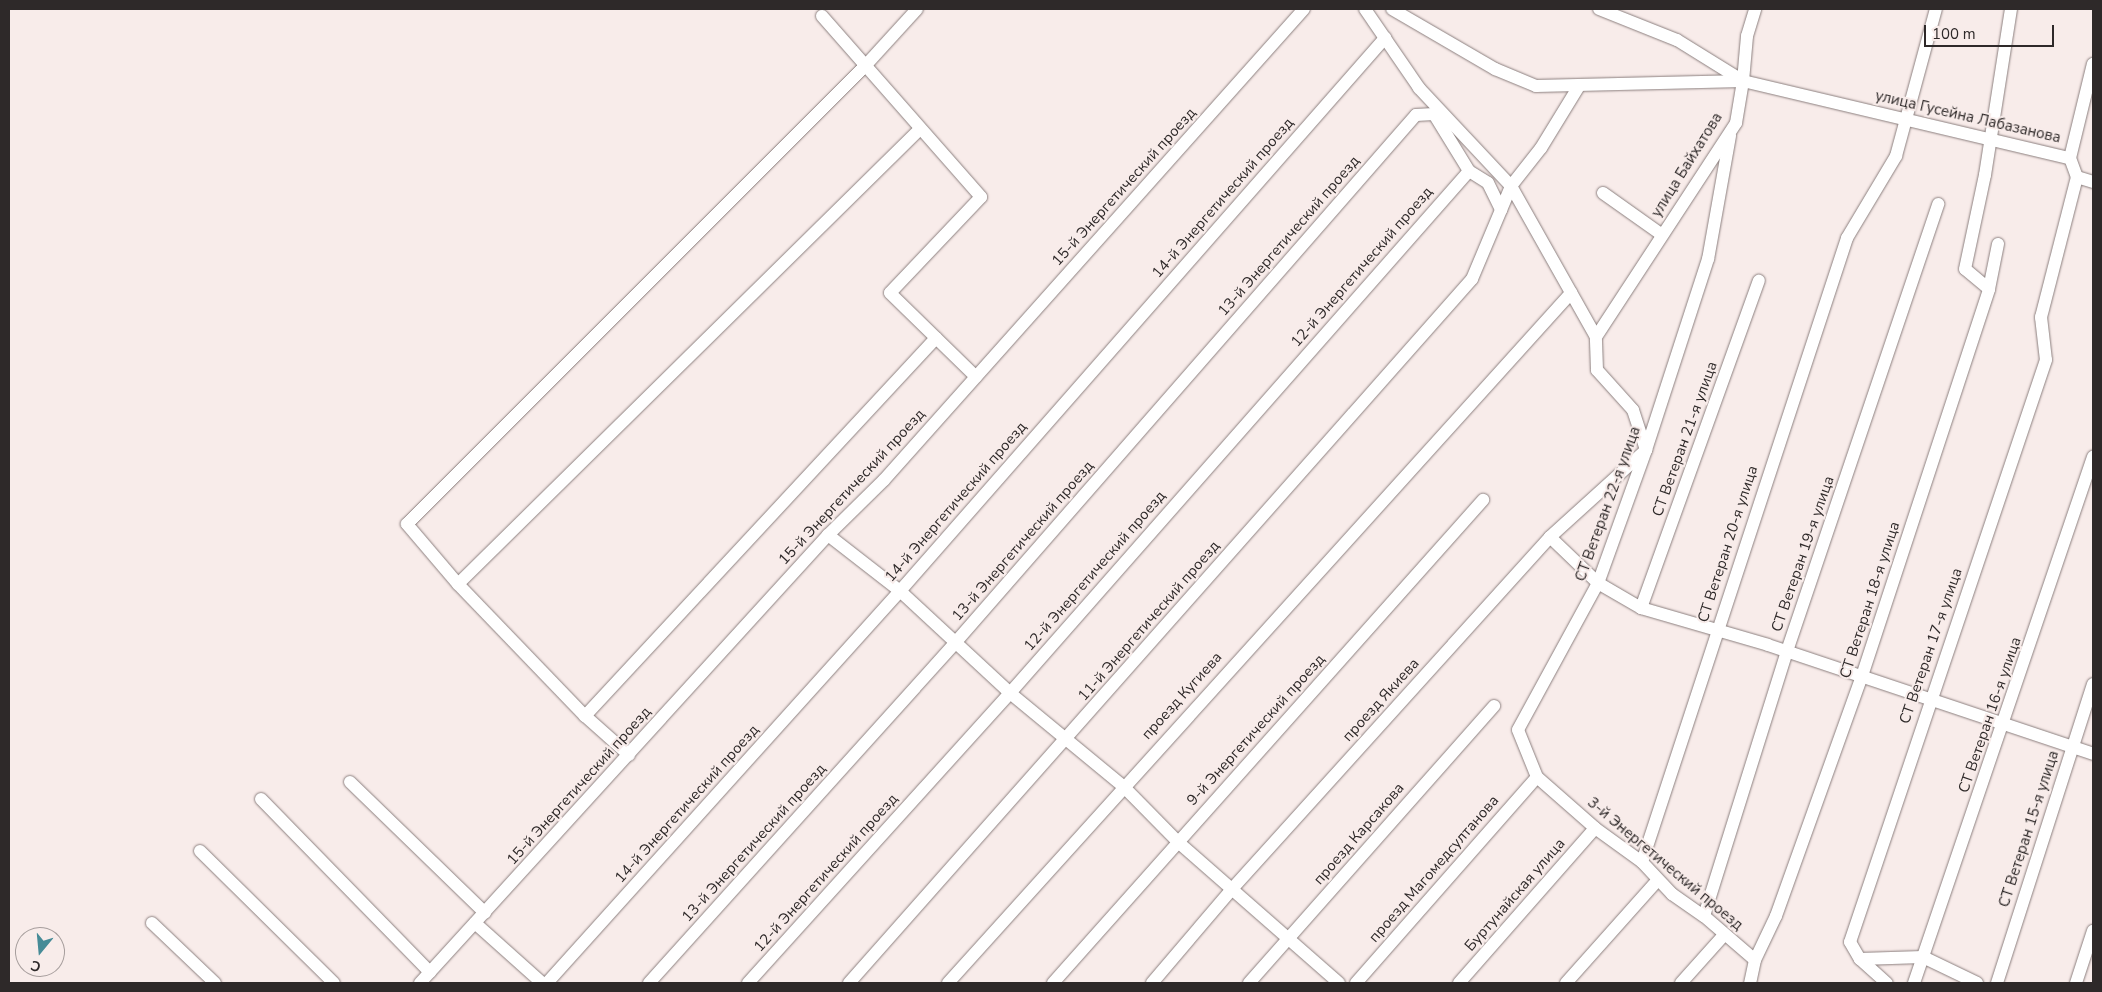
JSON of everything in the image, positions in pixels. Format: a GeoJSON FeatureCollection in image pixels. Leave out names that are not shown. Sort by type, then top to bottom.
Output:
{"type":"FeatureCollection","features":[{"type":"Feature","properties":{"kind":"street"},"geometry":{"type":"LineString","coordinates":[[629,756],[586,716],[458,584],[406,524],[865,66],[917,9]]}},
{"type":"Feature","properties":{"kind":"street","name":"15-й Энергетический проезд"},"geometry":{"type":"LineString","coordinates":[[420,983],[629,756],[828,535],[884,480],[1304,9]]}},
{"type":"Feature","properties":{"kind":"street"},"geometry":{"type":"LineString","coordinates":[[1365,9],[1419,88],[1466,174],[1488,183],[1501,210]]}},
{"type":"Feature","properties":{"kind":"street"},"geometry":{"type":"LineString","coordinates":[[1392,9],[1494,68],[1536,86],[1743,81]]}},
{"type":"Feature","properties":{"kind":"street"},"geometry":{"type":"LineString","coordinates":[[1599,9],[1677,40],[1743,81]]}},
{"type":"Feature","properties":{"kind":"street","name":"улица Байхатова"},"geometry":{"type":"LineString","coordinates":[[1596,337],[1736,123],[1743,81],[1747,36],[1755,9]]}},
{"type":"Feature","properties":{"kind":"street","name":"СТ Ветеран 20-я улица"},"geometry":{"type":"LineString","coordinates":[[1642,862],[1847,238],[1896,156],[1936,9]]}},
{"type":"Feature","properties":{"kind":"street"},"geometry":{"type":"LineString","coordinates":[[1989,289],[1965,268],[1991,138],[2011,9]]}},
{"type":"Feature","properties":{"kind":"street"},"geometry":{"type":"LineString","coordinates":[[822,16],[981,197],[890,293],[976,377]]}},
{"type":"Feature","properties":{"kind":"street","name":"14-й Энергетический проезд"},"geometry":{"type":"LineString","coordinates":[[547,983],[900,591],[1385,38]]}},
{"type":"Feature","properties":{"kind":"street"},"geometry":{"type":"LineString","coordinates":[[2070,158],[2093,64]]}},
{"type":"Feature","properties":{"kind":"street","name":"улица Гусейна Лабазанова"},"geometry":{"type":"LineString","coordinates":[[1743,81],[2070,158],[2077,177]]}},
{"type":"Feature","properties":{"kind":"street","name":"11-й Энергетический проезд"},"geometry":{"type":"LineString","coordinates":[[849,983],[1066,741],[1472,279],[1511,186],[1541,148],[1579,86]]}},
{"type":"Feature","properties":{"kind":"street"},"geometry":{"type":"LineString","coordinates":[[1419,88],[1511,186],[1596,337],[1597,370],[1633,410],[1646,450]]}},
{"type":"Feature","properties":{"kind":"street","name":"13-й Энергетический проезд"},"geometry":{"type":"LineString","coordinates":[[649,983],[955,643],[1416,115],[1434,114]]}},
{"type":"Feature","properties":{"kind":"street"},"geometry":{"type":"LineString","coordinates":[[458,584],[920,129]]}},
{"type":"Feature","properties":{"kind":"street","name":"СТ Ветеран 22-я улица"},"geometry":{"type":"LineString","coordinates":[[1537,777],[1518,730],[1598,583],[1646,450],[1708,259],[1731,129]]}},
{"type":"Feature","properties":{"kind":"street","name":"12-й Энергетический проезд"},"geometry":{"type":"LineString","coordinates":[[748,983],[1010,693],[1466,174]]}},
{"type":"Feature","properties":{"kind":"street"},"geometry":{"type":"LineString","coordinates":[[2077,177],[2093,182]]}},
{"type":"Feature","properties":{"kind":"street","name":"СТ Ветеран 17-я улица"},"geometry":{"type":"LineString","coordinates":[[1860,959],[1850,942],[1930,699],[2046,360],[2041,317],[2077,177]]}},
{"type":"Feature","properties":{"kind":"street"},"geometry":{"type":"LineString","coordinates":[[1603,194],[1662,235]]}},
{"type":"Feature","properties":{"kind":"street","name":"СТ Ветеран 19-я улица"},"geometry":{"type":"LineString","coordinates":[[1704,916],[1787,651],[1938,204]]}},
{"type":"Feature","properties":{"kind":"street","name":"СТ Ветеран 18-я улица"},"geometry":{"type":"LineString","coordinates":[[1755,960],[1776,916],[1862,676],[1989,289],[1998,244]]}},
{"type":"Feature","properties":{"kind":"street","name":"СТ Ветеран 21-я улица"},"geometry":{"type":"LineString","coordinates":[[1641,608],[1759,281]]}},
{"type":"Feature","properties":{"kind":"street","name":"проезд Кугиева"},"geometry":{"type":"LineString","coordinates":[[948,983],[1442,432],[1571,293]]}},
{"type":"Feature","properties":{"kind":"street"},"geometry":{"type":"LineString","coordinates":[[586,716],[936,338]]}},
{"type":"Feature","properties":{"kind":"street","name":"проезд Якиева"},"geometry":{"type":"LineString","coordinates":[[1152,983],[1232,889],[1550,537],[1646,450]]}},
{"type":"Feature","properties":{"kind":"street","name":"СТ Ветеран 16-я улица"},"geometry":{"type":"LineString","coordinates":[[1914,983],[2004,724],[2093,457]]}},
{"type":"Feature","properties":{"kind":"street","name":"9-й Энергетический проезд"},"geometry":{"type":"LineString","coordinates":[[1053,983],[1483,500]]}},
{"type":"Feature","properties":{"kind":"street"},"geometry":{"type":"LineString","coordinates":[[828,535],[900,591],[1010,693],[1123,786],[1178,842],[1339,983]]}},
{"type":"Feature","properties":{"kind":"street"},"geometry":{"type":"LineString","coordinates":[[1550,537],[1598,583],[1641,608],[1787,651],[2093,754]]}},
{"type":"Feature","properties":{"kind":"street","name":"СТ Ветеран 15-я улица"},"geometry":{"type":"LineString","coordinates":[[1998,983],[2093,684]]}},
{"type":"Feature","properties":{"kind":"street","name":"проезд Карсакова"},"geometry":{"type":"LineString","coordinates":[[1249,983],[1494,706]]}},
{"type":"Feature","properties":{"kind":"street","name":"3-й Энергетический проезд"},"geometry":{"type":"LineString","coordinates":[[1537,777],[1595,828],[1642,862],[1656,881],[1704,916],[1755,960]]}},
{"type":"Feature","properties":{"kind":"street","name":"проезд Магомедсултанова"},"geometry":{"type":"LineString","coordinates":[[1356,983],[1537,777]]}},
{"type":"Feature","properties":{"kind":"street"},"geometry":{"type":"LineString","coordinates":[[350,782],[485,913]]}},
{"type":"Feature","properties":{"kind":"street"},"geometry":{"type":"LineString","coordinates":[[261,799],[430,972]]}},
{"type":"Feature","properties":{"kind":"street","name":"Буртунайская улица"},"geometry":{"type":"LineString","coordinates":[[1459,983],[1595,828]]}},
{"type":"Feature","properties":{"kind":"street"},"geometry":{"type":"LineString","coordinates":[[200,850],[334,983]]}},
{"type":"Feature","properties":{"kind":"street"},"geometry":{"type":"LineString","coordinates":[[1566,983],[1656,881]]}},
{"type":"Feature","properties":{"kind":"street"},"geometry":{"type":"LineString","coordinates":[[152,923],[215,983]]}},
{"type":"Feature","properties":{"kind":"street"},"geometry":{"type":"LineString","coordinates":[[475,923],[542,983]]}},
{"type":"Feature","properties":{"kind":"street"},"geometry":{"type":"LineString","coordinates":[[2076,983],[2093,931]]}},
{"type":"Feature","properties":{"kind":"street"},"geometry":{"type":"LineString","coordinates":[[1681,983],[1724,935]]}},
{"type":"Feature","properties":{"kind":"street"},"geometry":{"type":"LineString","coordinates":[[1860,959],[1923,957],[1977,983]]}},
{"type":"Feature","properties":{"kind":"street"},"geometry":{"type":"LineString","coordinates":[[1860,959],[1887,983]]}},
{"type":"Feature","properties":{"kind":"street"},"geometry":{"type":"LineString","coordinates":[[1750,983],[1755,960]]}}]}
